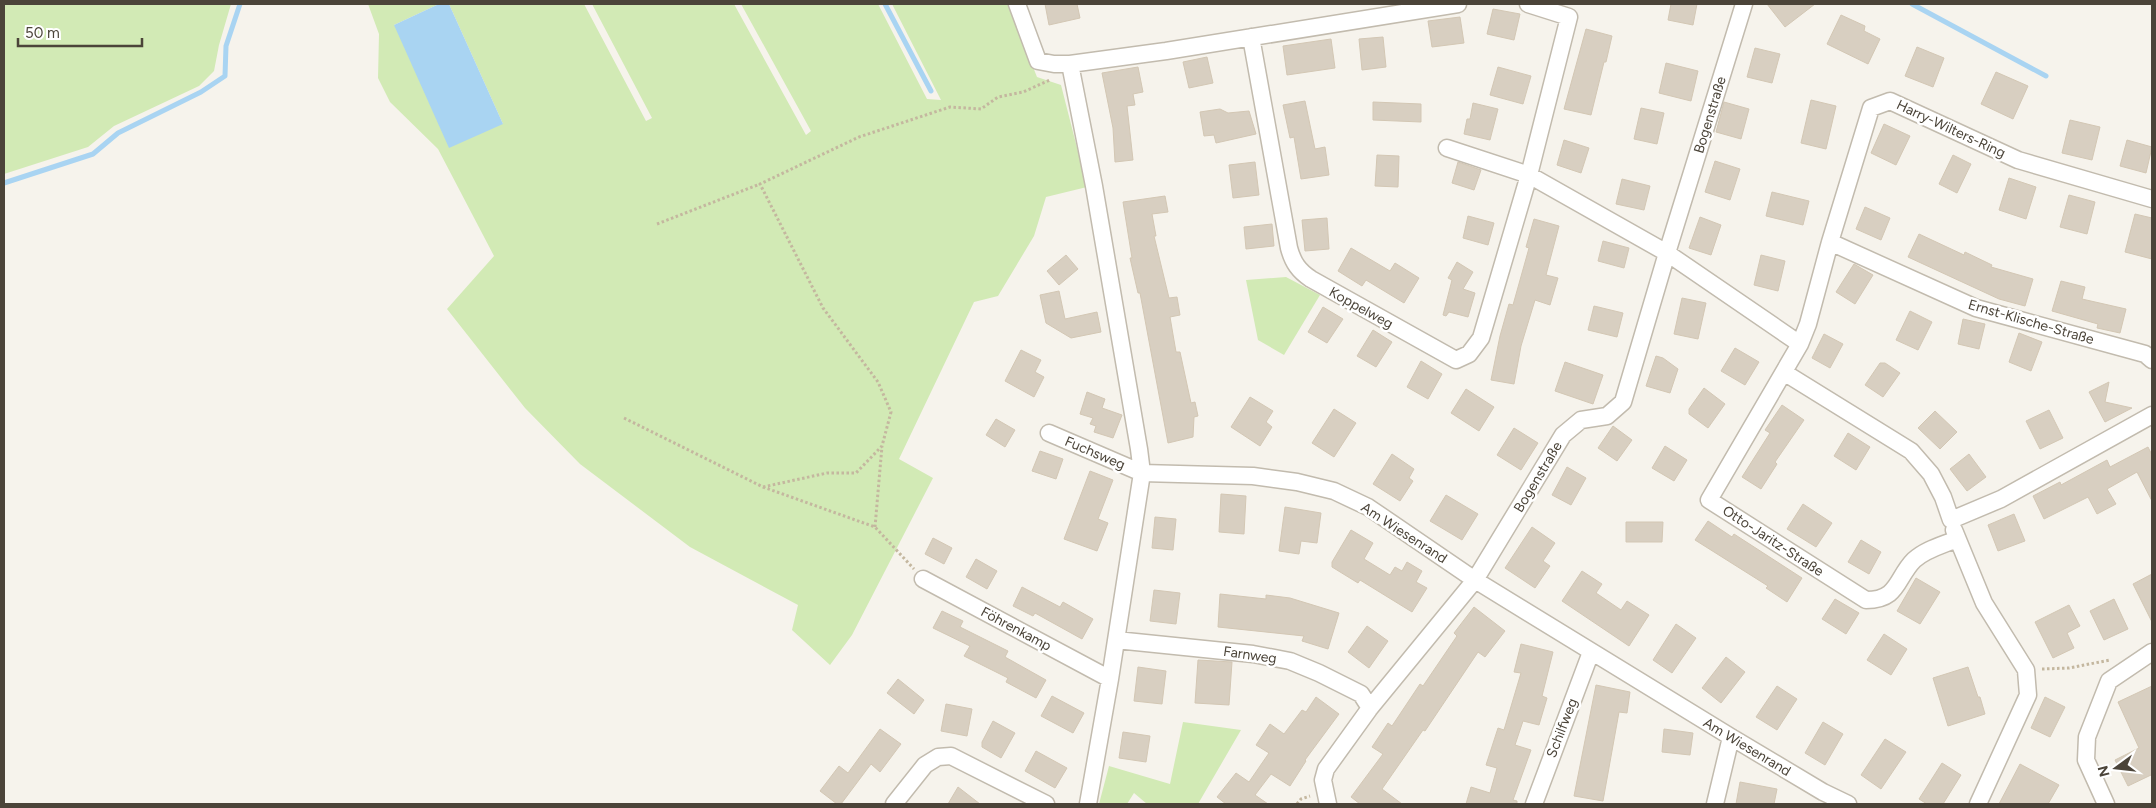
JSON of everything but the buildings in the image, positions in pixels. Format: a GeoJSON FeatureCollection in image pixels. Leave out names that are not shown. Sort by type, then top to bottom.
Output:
{"type":"FeatureCollection","features":[{"type":"Feature","properties":{"kind":"street"},"geometry":{"type":"LineString","coordinates":[[1016,4],[1038,61],[1062,64],[1166,51],[1458,4]]}},
{"type":"Feature","properties":{"kind":"street","name":"Koppelweg"},"geometry":{"type":"LineString","coordinates":[[1251,37],[1289,248],[1292,259],[1299,271],[1456,360],[1469,354],[1481,338],[1528,175],[1571,10],[1528,4]]}},
{"type":"Feature","properties":{"kind":"street","name":"Bogenstraße"},"geometry":{"type":"LineString","coordinates":[[1328,804],[1324,780],[1326,770],[1370,708],[1475,580],[1563,435],[1580,420],[1607,416],[1623,402],[1744,4]]}},
{"type":"Feature","properties":{"kind":"street"},"geometry":{"type":"LineString","coordinates":[[1062,64],[1094,186],[1138,439],[1142,473],[1110,679],[1088,804]]}},
{"type":"Feature","properties":{"kind":"street","name":"Harry-Wilters-Ring"},"geometry":{"type":"LineString","coordinates":[[1800,344],[1808,324],[1830,242],[1871,108],[1890,101],[2018,160],[2152,199]]}},
{"type":"Feature","properties":{"kind":"street"},"geometry":{"type":"LineString","coordinates":[[1447,148],[1528,175],[1667,253],[1800,344]]}},
{"type":"Feature","properties":{"kind":"street","name":"Ernst-Klische-Straße"},"geometry":{"type":"LineString","coordinates":[[1830,242],[1976,308],[2145,354],[2152,360]]}},
{"type":"Feature","properties":{"kind":"street","name":"Otto-Jaritz-Straße"},"geometry":{"type":"LineString","coordinates":[[1800,344],[1785,373],[1709,500],[1866,600],[1877,600],[1888,596],[1914,560],[1924,552],[1957,539]]}},
{"type":"Feature","properties":{"kind":"street"},"geometry":{"type":"LineString","coordinates":[[1785,373],[1911,451],[1931,474],[1943,497],[1957,539],[1984,603],[2026,670],[2028,694],[1978,804]]}},
{"type":"Feature","properties":{"kind":"street"},"geometry":{"type":"LineString","coordinates":[[1951,520],[2001,499],[2152,415]]}},
{"type":"Feature","properties":{"kind":"street","name":"Fuchsweg"},"geometry":{"type":"LineString","coordinates":[[1048,433],[1142,473]]}},
{"type":"Feature","properties":{"kind":"street","name":"Am Wiesenrand"},"geometry":{"type":"LineString","coordinates":[[1142,473],[1253,476],[1297,482],[1334,491],[1368,507],[1475,580],[1591,652],[1823,792],[1848,804]]}},
{"type":"Feature","properties":{"kind":"street","name":"Föhrenkamp"},"geometry":{"type":"LineString","coordinates":[[923,579],[1110,679]]}},
{"type":"Feature","properties":{"kind":"street","name":"Farnweg"},"geometry":{"type":"LineString","coordinates":[[1116,640],[1253,654],[1290,661],[1319,672],[1361,694],[1370,708]]}},
{"type":"Feature","properties":{"kind":"street","name":"Schilfweg"},"geometry":{"type":"LineString","coordinates":[[1534,804],[1591,652]]}},
{"type":"Feature","properties":{"kind":"street"},"geometry":{"type":"LineString","coordinates":[[2106,804],[2086,760],[2087,737],[2109,681],[2152,652]]}},
{"type":"Feature","properties":{"kind":"street"},"geometry":{"type":"LineString","coordinates":[[1715,804],[1731,737]]}},
{"type":"Feature","properties":{"kind":"street"},"geometry":{"type":"LineString","coordinates":[[894,804],[925,765],[938,757],[951,756],[1046,804]]}},
{"type":"Feature","properties":{"kind":"path"},"geometry":{"type":"LineString","coordinates":[[657,224],[760,184],[860,136],[950,107],[981,109],[998,97],[1024,92],[1053,78],[1062,64]]}},
{"type":"Feature","properties":{"kind":"path"},"geometry":{"type":"LineString","coordinates":[[760,184],[823,308],[878,382],[891,412],[882,446],[875,527]]}},
{"type":"Feature","properties":{"kind":"path"},"geometry":{"type":"LineString","coordinates":[[624,418],[763,488],[875,527],[923,579]]}},
{"type":"Feature","properties":{"kind":"path"},"geometry":{"type":"LineString","coordinates":[[763,488],[828,472],[856,473],[882,446]]}},
{"type":"Feature","properties":{"kind":"path"},"geometry":{"type":"LineString","coordinates":[[2026,670],[2069,668],[2115,659]]}},
{"type":"Feature","properties":{"kind":"green space"},"geometry":{"type":"Polygon","coordinates":[[[4,4],[231,4],[219,45],[214,71],[199,86],[114,126],[88,147],[4,174],[4,4]]]}},
{"type":"Feature","properties":{"kind":"green space"},"geometry":{"type":"Polygon","coordinates":[[[368,4],[439,4],[394,25],[503,124],[449,4],[584,4],[646,121],[652,118],[592,4],[734,4],[806,135],[811,131],[741,4],[878,4],[927,99],[941,100],[892,4],[1008,4],[1037,77],[1061,85],[1087,187],[1046,197],[1034,236],[998,296],[974,302],[899,459],[933,478],[852,635],[830,665],[792,630],[798,605],[690,547],[580,464],[525,408],[447,309],[494,256],[438,149],[390,102],[378,78],[379,34],[368,4]]]}},
{"type":"Feature","properties":{"kind":"green space"},"geometry":{"type":"Polygon","coordinates":[[[1286,277],[1320,295],[1284,355],[1258,340],[1246,280],[1286,277]]]}},
{"type":"Feature","properties":{"kind":"green space"},"geometry":{"type":"Polygon","coordinates":[[[1183,722],[1241,730],[1198,804],[1147,804],[1134,793],[1127,804],[1099,804],[1109,766],[1170,784],[1183,722]]]}},
{"type":"Feature","properties":{"kind":"water"},"geometry":{"type":"Polygon","coordinates":[[[439,4],[449,4],[503,124],[449,148],[394,25],[439,4]]]}},
{"type":"Feature","properties":{"kind":"waterway"},"geometry":{"type":"LineString","coordinates":[[4,183],[93,154],[118,133],[201,92],[225,76],[226,46],[240,4]]}},
{"type":"Feature","properties":{"kind":"waterway"},"geometry":{"type":"LineString","coordinates":[[885,4],[931,91]]}},
{"type":"Feature","properties":{"kind":"waterway"},"geometry":{"type":"LineString","coordinates":[[1912,4],[2046,76]]}}]}
